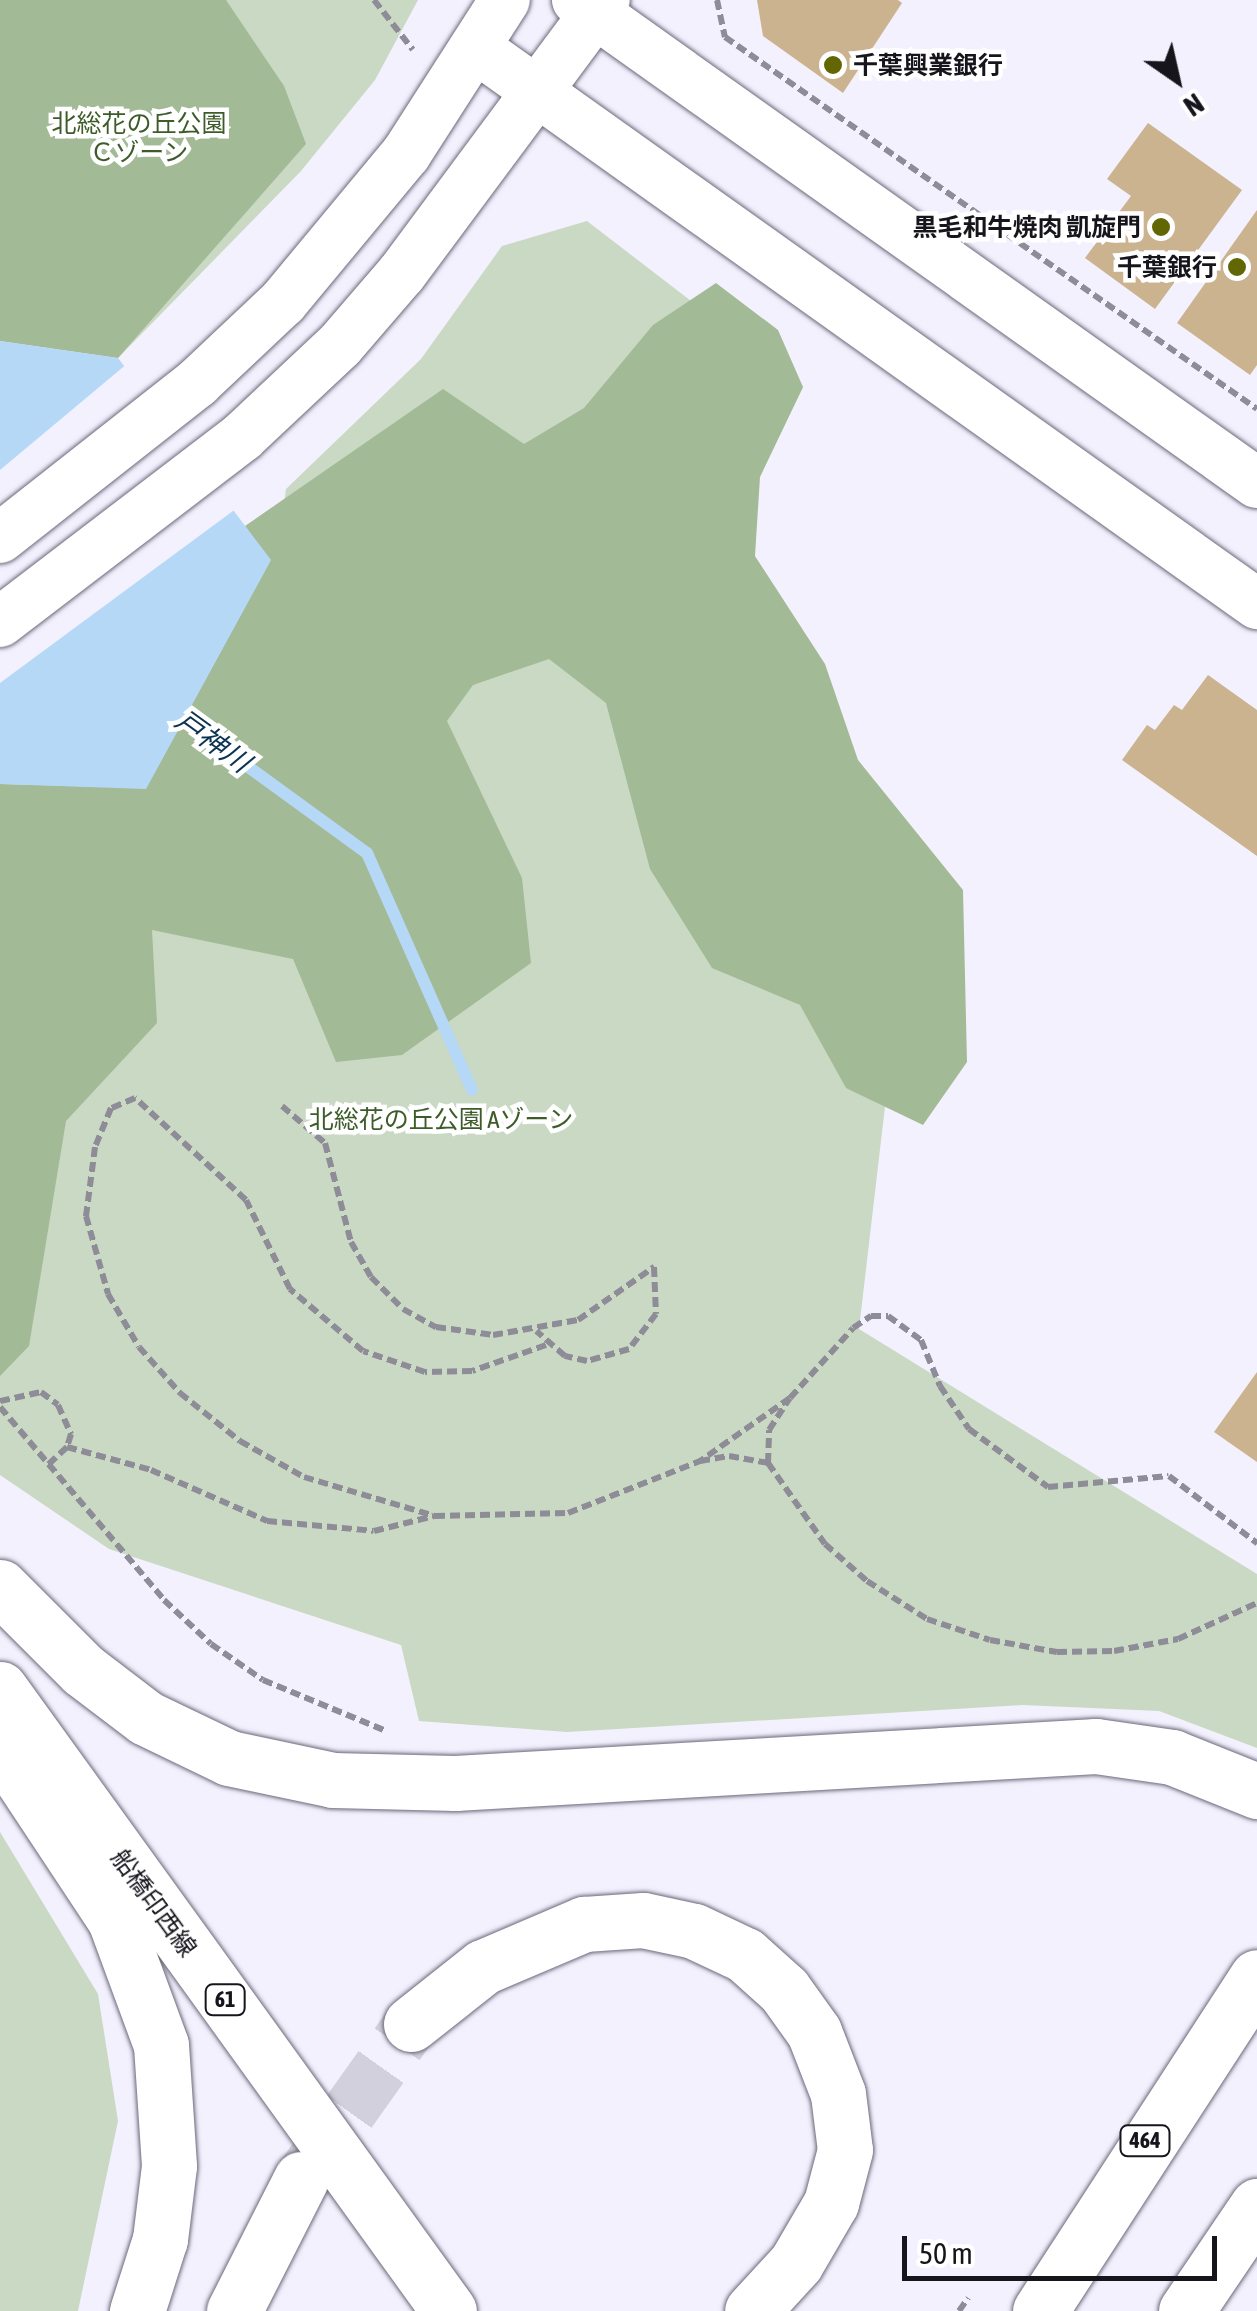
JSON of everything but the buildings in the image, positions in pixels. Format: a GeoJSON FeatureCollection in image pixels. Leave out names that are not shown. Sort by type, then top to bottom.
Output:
{"type":"FeatureCollection","features":[{"type":"Feature","properties":{"kind":"main road"},"geometry":{"type":"LineString","coordinates":[[0,1587],[84,1670],[146,1718],[229,1758],[332,1780],[456,1784],[1096,1746],[1172,1758],[1257,1792]]}},
{"type":"Feature","properties":{"kind":"main road","name":"船橋印西線"},"geometry":{"type":"LineString","coordinates":[[0,1689],[450,2311]]}},
{"type":"Feature","properties":{"kind":"main road"},"geometry":{"type":"LineString","coordinates":[[0,1746],[114,1920],[161,2045],[169,2166],[160,2239],[137,2311]]}},
{"type":"Feature","properties":{"kind":"main road"},"geometry":{"type":"LineString","coordinates":[[410,2024],[484,1968],[584,1924],[643,1920],[694,1931],[744,1955],[784,1990],[814,2032],[838,2094],[845,2150],[822,2218],[796,2263],[752,2311]]}},
{"type":"Feature","properties":{"kind":"main road","name":"464"},"geometry":{"type":"LineString","coordinates":[[1040,2311],[1148,2136],[1257,1976]]}},
{"type":"Feature","properties":{"kind":"main road"},"geometry":{"type":"LineString","coordinates":[[985,2304],[1086,2192],[1148,2136]]}},
{"type":"Feature","properties":{"kind":"main road"},"geometry":{"type":"LineString","coordinates":[[234,2311],[302,2179]]}},
{"type":"Feature","properties":{"kind":"main road"},"geometry":{"type":"LineString","coordinates":[[1186,2311],[1257,2206]]}},
{"type":"Feature","properties":{"kind":"street"},"geometry":{"type":"LineString","coordinates":[[0,538],[197,383],[284,302],[406,154],[505,0]]}},
{"type":"Feature","properties":{"kind":"street"},"geometry":{"type":"LineString","coordinates":[[0,622],[242,437],[340,344],[541,92],[593,4],[1257,483]]}},
{"type":"Feature","properties":{"kind":"street"},"geometry":{"type":"LineString","coordinates":[[476,48],[1256,600]]}},
{"type":"Feature","properties":{"kind":"path"},"geometry":{"type":"LineString","coordinates":[[374,0],[412,50]]}},
{"type":"Feature","properties":{"kind":"path"},"geometry":{"type":"LineString","coordinates":[[717,0],[725,37],[1257,409]]}},
{"type":"Feature","properties":{"kind":"path"},"geometry":{"type":"LineString","coordinates":[[435,1516],[304,1477],[240,1441],[180,1393],[139,1347],[108,1294],[86,1216],[94,1147],[111,1108],[135,1098],[246,1200],[290,1289],[363,1351],[425,1372],[472,1370],[546,1345]]}},
{"type":"Feature","properties":{"kind":"path"},"geometry":{"type":"LineString","coordinates":[[282,1106],[325,1143],[351,1242],[370,1277],[403,1310],[436,1327],[493,1335],[536,1332],[578,1320],[654,1266],[656,1314],[629,1350],[586,1362],[546,1345],[536,1332]]}},
{"type":"Feature","properties":{"kind":"path"},"geometry":{"type":"LineString","coordinates":[[1257,1542],[1169,1476],[1048,1487],[969,1429],[940,1386],[921,1340],[888,1316],[871,1316],[853,1328],[790,1398],[769,1430],[768,1463],[825,1544],[867,1581],[927,1619],[990,1640],[1057,1652],[1114,1650],[1178,1639],[1257,1603]]}},
{"type":"Feature","properties":{"kind":"path"},"geometry":{"type":"LineString","coordinates":[[48,1465],[67,1448],[68,1418],[41,1392],[0,1404],[48,1465],[211,1644],[263,1680],[393,1733]]}},
{"type":"Feature","properties":{"kind":"path"},"geometry":{"type":"LineString","coordinates":[[700,1461],[790,1398]]}},
{"type":"Feature","properties":{"kind":"path"},"geometry":{"type":"LineString","coordinates":[[67,1448],[151,1470],[267,1522],[374,1531],[435,1516],[568,1512],[700,1461],[729,1456],[768,1463]]}},
{"type":"Feature","properties":{"kind":"path"},"geometry":{"type":"LineString","coordinates":[[959,2311],[985,2304]]}},
{"type":"Feature","properties":{"kind":"green space","name":"北総花の丘公園 Ｃゾーン"},"geometry":{"type":"Polygon","coordinates":[[[0,0],[418,0],[375,80],[301,171],[118,358],[0,341],[0,0]]]}},
{"type":"Feature","properties":{"kind":"green space","name":"北総花の丘公園 Ｃゾーン"},"geometry":{"type":"Polygon","coordinates":[[[0,0],[226,0],[284,86],[306,144],[118,358],[0,341],[0,0]]]}},
{"type":"Feature","properties":{"kind":"green space","name":"北総花の丘公園 Aゾーン"},"geometry":{"type":"Polygon","coordinates":[[[587,221],[803,387],[715,569],[886,1098],[859,1329],[1257,1574],[1257,1748],[1159,1711],[1023,1705],[567,1732],[419,1721],[401,1645],[109,1549],[0,1475],[0,784],[146,788],[277,554],[286,489],[421,359],[502,246],[587,221]]]}},
{"type":"Feature","properties":{"kind":"green space"},"geometry":{"type":"Polygon","coordinates":[[[716,283],[778,330],[803,387],[760,477],[755,556],[825,664],[858,760],[963,890],[967,1062],[923,1125],[846,1088],[800,1005],[712,968],[650,869],[606,703],[549,659],[473,685],[447,721],[522,878],[531,963],[402,1055],[336,1062],[293,959],[152,930],[157,1023],[66,1121],[29,1346],[0,1376],[0,784],[146,788],[270,561],[245,526],[443,389],[524,444],[584,408],[653,325],[716,283]]]}},
{"type":"Feature","properties":{"kind":"green space"},"geometry":{"type":"Polygon","coordinates":[[[0,1832],[98,1994],[118,2121],[78,2311],[0,2311],[0,1832]]]}},
{"type":"Feature","properties":{"kind":"water"},"geometry":{"type":"Polygon","coordinates":[[[0,341],[118,358],[271,560],[146,789],[0,784],[0,341]]]}},
{"type":"Feature","properties":{"kind":"pier"},"geometry":{"type":"Polygon","coordinates":[[[128,363],[237,508],[0,683],[0,470],[128,363]]]}},
{"type":"Feature","properties":{"kind":"waterway","name":"戸神川"},"geometry":{"type":"LineString","coordinates":[[170,710],[367,853],[472,1090]]}},
{"type":"Feature","properties":{"kind":"tunnel"},"geometry":{"type":"LineString","coordinates":[[301,2179],[411,2024]]}},
{"type":"Feature","properties":{"kind":"place","name":"千葉興業銀行"},"geometry":{"type":"Point","coordinates":[833,65]}},
{"type":"Feature","properties":{"kind":"place","name":"黒毛和牛焼肉 凱旋門"},"geometry":{"type":"Point","coordinates":[1161,227]}},
{"type":"Feature","properties":{"kind":"place","name":"千葉銀行"},"geometry":{"type":"Point","coordinates":[1237,267]}}]}
